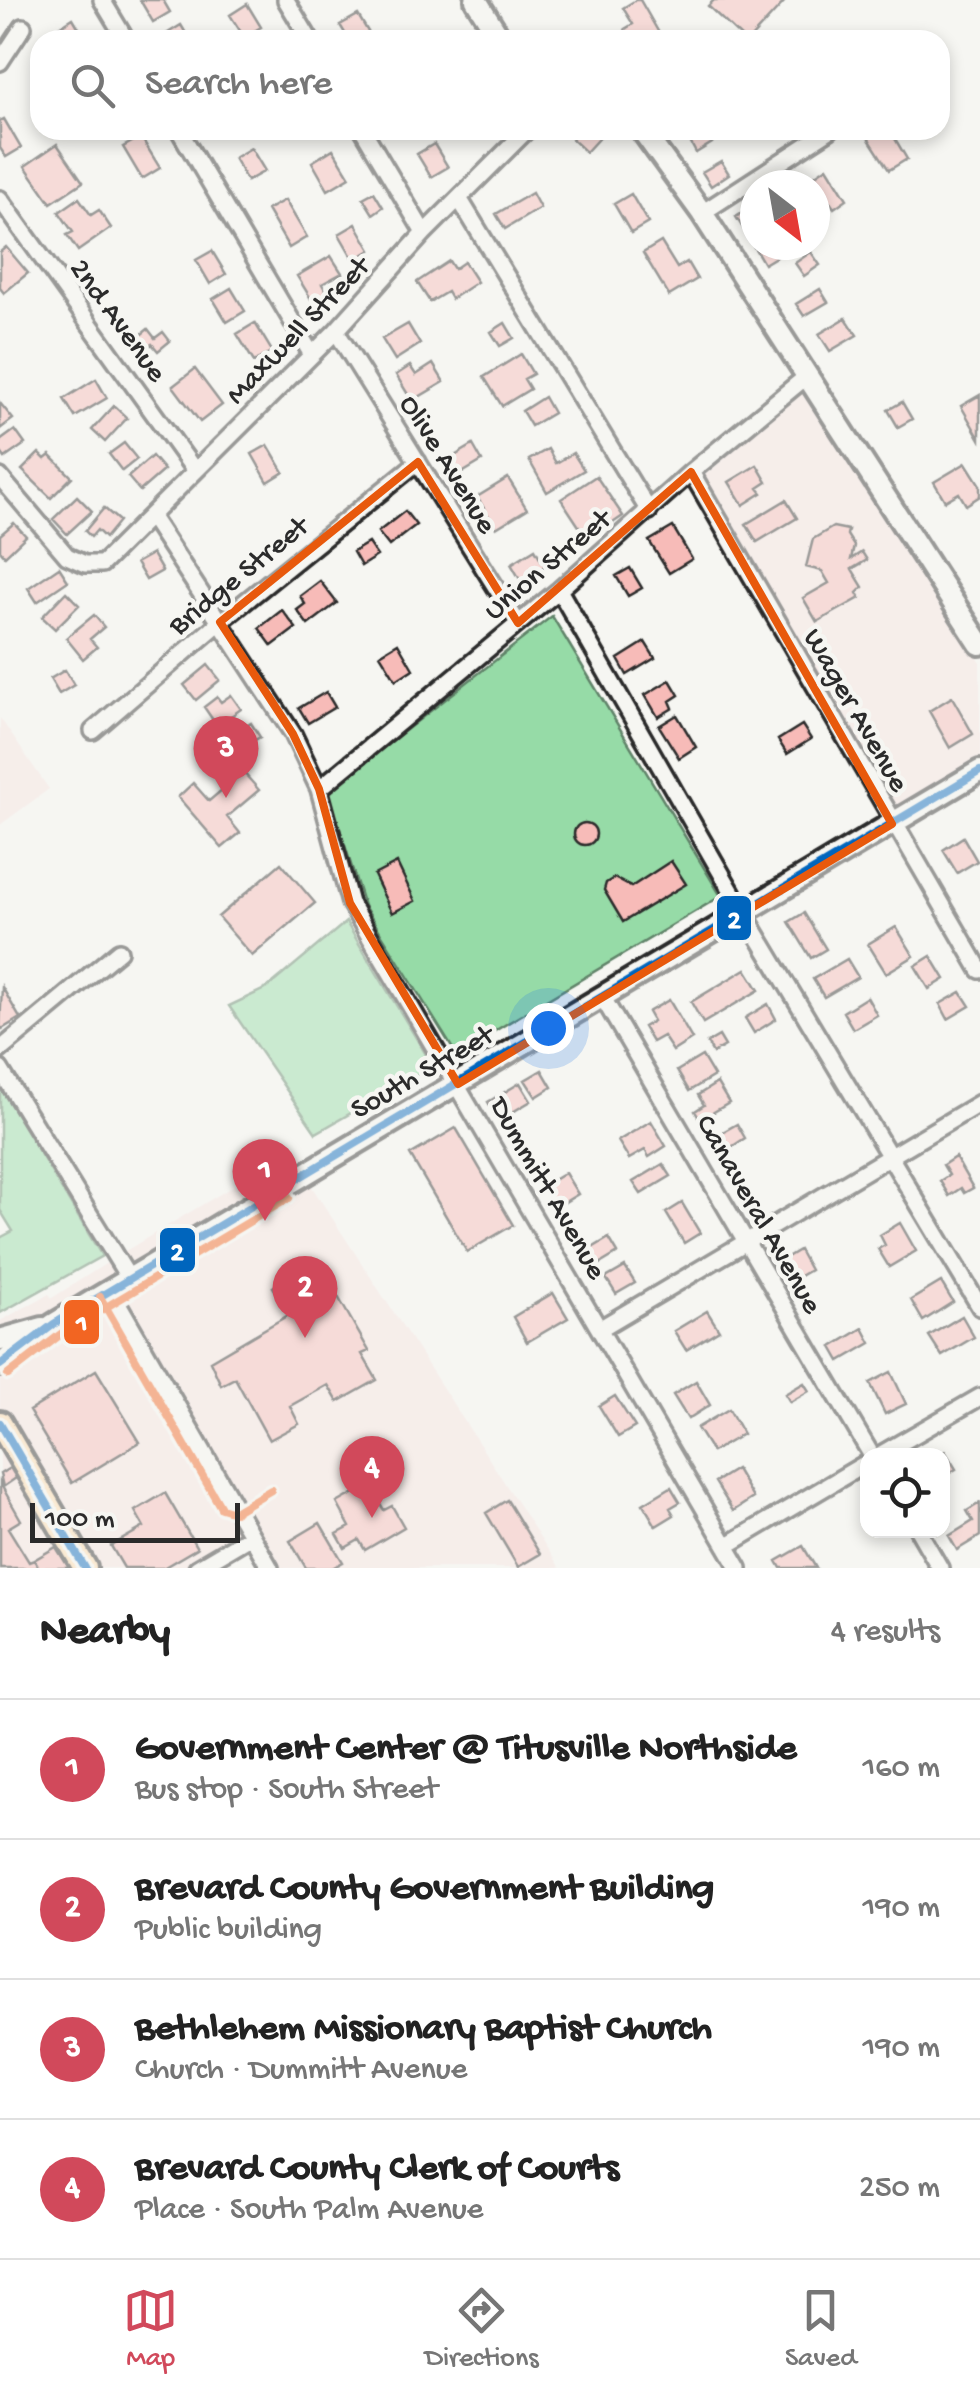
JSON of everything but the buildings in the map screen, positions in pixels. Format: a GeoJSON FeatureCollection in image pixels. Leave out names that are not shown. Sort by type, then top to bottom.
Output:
{"type":"FeatureCollection","features":[{"type":"Feature","properties":{"kind":"main road"},"geometry":{"type":"LineString","coordinates":[[476,0],[495,30]]}},
{"type":"Feature","properties":{"kind":"main road"},"geometry":{"type":"LineString","coordinates":[[649,140],[702,213],[980,644]]}},
{"type":"Feature","properties":{"kind":"main road","name":"South Street"},"geometry":{"type":"LineString","coordinates":[[0,1365],[54,1324],[980,771]]}},
{"type":"Feature","properties":{"kind":"main road"},"geometry":{"type":"LineString","coordinates":[[0,1340],[54,1324]]}},
{"type":"Feature","properties":{"kind":"main road"},"geometry":{"type":"LineString","coordinates":[[0,1424],[86,1568]]}},
{"type":"Feature","properties":{"kind":"street"},"geometry":{"type":"LineString","coordinates":[[102,0],[120,30]]}},
{"type":"Feature","properties":{"kind":"street"},"geometry":{"type":"LineString","coordinates":[[286,0],[304,30]]}},
{"type":"Feature","properties":{"kind":"street"},"geometry":{"type":"LineString","coordinates":[[0,62],[23,27]]}},
{"type":"Feature","properties":{"kind":"street"},"geometry":{"type":"LineString","coordinates":[[185,140],[312,355]]}},
{"type":"Feature","properties":{"kind":"street"},"geometry":{"type":"LineString","coordinates":[[369,140],[424,234]]}},
{"type":"Feature","properties":{"kind":"street","name":"Maxwell Street"},"geometry":{"type":"LineString","coordinates":[[0,477],[66,556],[85,564],[102,564],[336,331],[424,234],[517,140]]}},
{"type":"Feature","properties":{"kind":"street"},"geometry":{"type":"LineString","coordinates":[[702,213],[815,140]]}},
{"type":"Feature","properties":{"kind":"street","name":"2nd Avenue"},"geometry":{"type":"LineString","coordinates":[[0,198],[196,470]]}},
{"type":"Feature","properties":{"kind":"street"},"geometry":{"type":"LineString","coordinates":[[460,200],[648,511]]}},
{"type":"Feature","properties":{"kind":"street","name":"Olive Avenue"},"geometry":{"type":"LineString","coordinates":[[336,331],[518,623]]}},
{"type":"Feature","properties":{"kind":"street","name":"Union Street"},"geometry":{"type":"LineString","coordinates":[[319,789],[807,376]]}},
{"type":"Feature","properties":{"kind":"street","name":"Bridge Street"},"geometry":{"type":"LineString","coordinates":[[93,731],[418,462]]}},
{"type":"Feature","properties":{"kind":"street","name":"Wager Avenue"},"geometry":{"type":"LineString","coordinates":[[691,472],[980,970]]}},
{"type":"Feature","properties":{"kind":"street","name":"Dummitt Avenue"},"geometry":{"type":"LineString","coordinates":[[151,517],[294,734],[319,789],[350,903],[738,1568]]}},
{"type":"Feature","properties":{"kind":"street"},"geometry":{"type":"LineString","coordinates":[[558,590],[744,913],[980,1307]]}},
{"type":"Feature","properties":{"kind":"street"},"geometry":{"type":"LineString","coordinates":[[0,1050],[119,951]]}},
{"type":"Feature","properties":{"kind":"street","name":"Canaveral Avenue"},"geometry":{"type":"LineString","coordinates":[[603,998],[870,1448]]}},
{"type":"Feature","properties":{"kind":"street"},"geometry":{"type":"LineString","coordinates":[[0,1069],[130,1280]]}},
{"type":"Feature","properties":{"kind":"street"},"geometry":{"type":"LineString","coordinates":[[601,1328],[980,1103]]}},
{"type":"Feature","properties":{"kind":"street"},"geometry":{"type":"LineString","coordinates":[[110,1291],[270,1568]]}},
{"type":"Feature","properties":{"kind":"street"},"geometry":{"type":"LineString","coordinates":[[889,1448],[980,1397]]}},
{"type":"Feature","properties":{"kind":"street"},"geometry":{"type":"LineString","coordinates":[[726,1546],[860,1467]]}},
{"type":"Feature","properties":{"kind":"street"},"geometry":{"type":"LineString","coordinates":[[197,1568],[251,1536]]}},
{"type":"Feature","properties":{"kind":"street"},"geometry":{"type":"LineString","coordinates":[[923,1538],[940,1568]]}},
{"type":"Feature","properties":{"kind":"highlighted area"},"geometry":{"type":"Polygon","coordinates":[[[418,462],[518,623],[691,472],[892,824],[458,1084],[350,903],[319,789],[293,734],[220,622],[418,462]]]}},
{"type":"Feature","properties":{"kind":"shaded area"},"geometry":{"type":"Polygon","coordinates":[[[806,388],[980,661],[980,761],[894,813],[702,478],[806,388]]]}},
{"type":"Feature","properties":{"kind":"shaded area"},"geometry":{"type":"Polygon","coordinates":[[[0,718],[49,789],[0,825],[0,718]]]}},
{"type":"Feature","properties":{"kind":"shaded area"},"geometry":{"type":"Polygon","coordinates":[[[290,1152],[299,1167],[132,1269],[122,1253],[290,1152]]]}},
{"type":"Feature","properties":{"kind":"shaded area"},"geometry":{"type":"Polygon","coordinates":[[[308,1181],[560,1568],[279,1568],[121,1295],[308,1181]]]}},
{"type":"Feature","properties":{"kind":"shaded area"},"geometry":{"type":"Polygon","coordinates":[[[110,1261],[119,1276],[51,1317],[0,1332],[0,1321],[49,1294],[52,1298],[110,1261]]]}},
{"type":"Feature","properties":{"kind":"shaded area"},"geometry":{"type":"Polygon","coordinates":[[[108,1302],[241,1532],[182,1568],[94,1568],[0,1409],[0,1375],[58,1332],[108,1302]]]}},
{"type":"Feature","properties":{"kind":"shaded area"},"geometry":{"type":"Polygon","coordinates":[[[0,1438],[77,1568],[0,1568],[0,1438]]]}},
{"type":"Feature","properties":{"kind":"green space"},"geometry":{"type":"Polygon","coordinates":[[[552,616],[721,896],[456,1054],[364,906],[328,791],[552,616]]]}},
{"type":"Feature","properties":{"kind":"green space"},"geometry":{"type":"Polygon","coordinates":[[[346,922],[433,1066],[316,1133],[229,1006],[267,988],[346,922]]]}},
{"type":"Feature","properties":{"kind":"green space"},"geometry":{"type":"Polygon","coordinates":[[[0,1087],[102,1256],[0,1313],[0,1238],[13,1231],[0,1210],[0,1087]]]}},
{"type":"Feature","properties":{"kind":"transit line","name":"2"},"geometry":{"type":"LineString","coordinates":[[0,1365],[54,1324],[980,771]]}},
{"type":"Feature","properties":{"kind":"transit line","name":"1"},"geometry":{"type":"LineString","coordinates":[[8,1375],[61,1334],[289,1198]]}},
{"type":"Feature","properties":{"kind":"transit line","name":"1"},"geometry":{"type":"LineString","coordinates":[[100,1297],[221,1508],[234,1512],[271,1490]]}},
{"type":"Feature","properties":{"kind":"transit line","name":"2"},"geometry":{"type":"LineString","coordinates":[[0,1423],[85,1568]]}},
{"type":"Feature","properties":{"kind":"place","name":"Bethlehem Missionary Baptist Church"},"geometry":{"type":"Point","coordinates":[226,798]}},
{"type":"Feature","properties":{"kind":"place","name":"Government Center @ Titusville Northside"},"geometry":{"type":"Point","coordinates":[265,1221]}},
{"type":"Feature","properties":{"kind":"place","name":"Brevard County Government Building"},"geometry":{"type":"Point","coordinates":[305,1338]}},
{"type":"Feature","properties":{"kind":"place","name":"Brevard County Clerk of Courts"},"geometry":{"type":"Point","coordinates":[372,1518]}}]}
